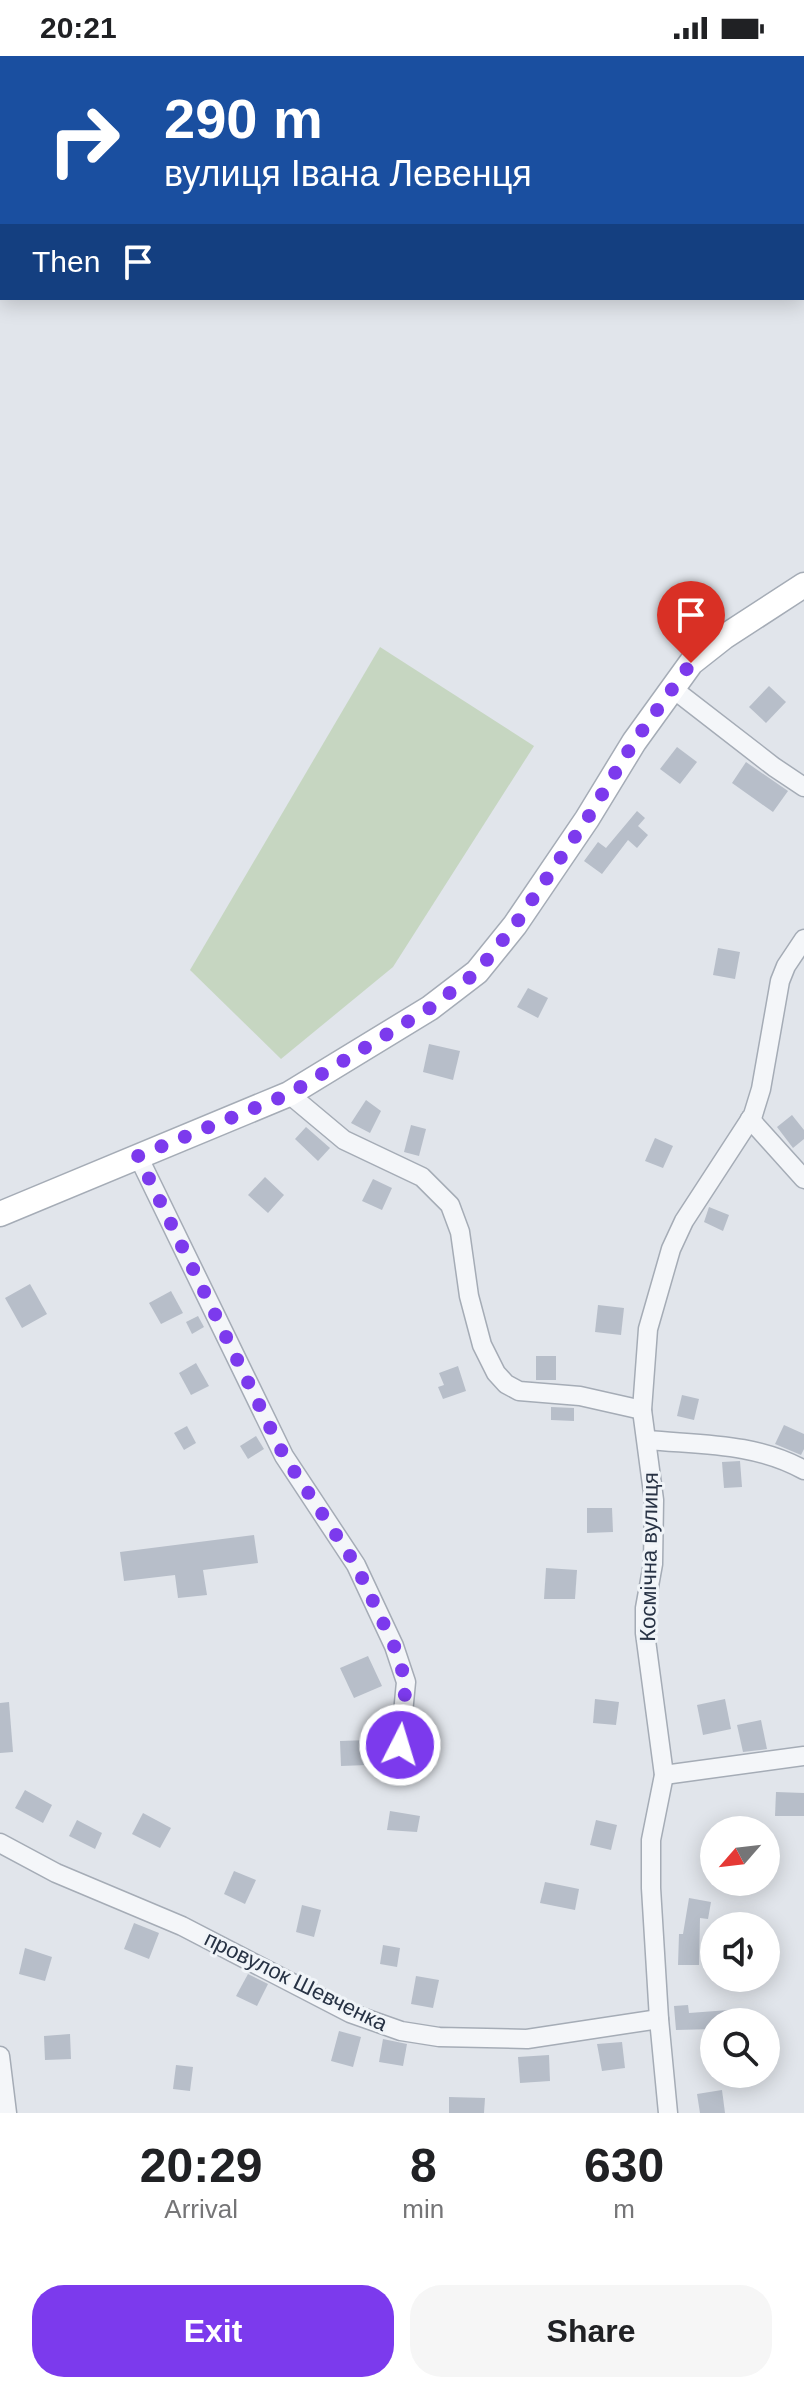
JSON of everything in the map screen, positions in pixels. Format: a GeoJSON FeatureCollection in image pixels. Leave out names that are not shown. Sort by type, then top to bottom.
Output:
{"type":"FeatureCollection","features":[{"type":"Feature","properties":{"kind":"street"},"geometry":{"type":"LineString","coordinates":[[0,1214],[289,1094],[430,1008],[477,972],[515,925],[691,663],[724,637],[804,585]]}},
{"type":"Feature","properties":{"kind":"street"},"geometry":{"type":"LineString","coordinates":[[672,688],[804,787]]}},
{"type":"Feature","properties":{"kind":"street","name":"Космічна вулиця"},"geometry":{"type":"LineString","coordinates":[[668,2113],[659,2019],[651,1840],[664,1775],[645,1633],[645,1608],[653,1564],[654,1500],[642,1410],[648,1329],[671,1249],[684,1221],[750,1119],[761,1089],[780,981],[804,939]]}},
{"type":"Feature","properties":{"kind":"street"},"geometry":{"type":"LineString","coordinates":[[289,1094],[344,1140],[422,1177],[450,1205],[460,1232],[469,1296],[482,1345],[496,1373],[506,1384],[519,1391],[580,1396],[642,1410]]}},
{"type":"Feature","properties":{"kind":"street"},"geometry":{"type":"LineString","coordinates":[[750,1119],[804,1179]]}},
{"type":"Feature","properties":{"kind":"street"},"geometry":{"type":"LineString","coordinates":[[138,1156],[284,1456],[356,1565],[394,1646],[406,1682],[397,1775]]}},
{"type":"Feature","properties":{"kind":"street"},"geometry":{"type":"LineString","coordinates":[[648,1440],[738,1447],[763,1453],[804,1470]]}},
{"type":"Feature","properties":{"kind":"street"},"geometry":{"type":"LineString","coordinates":[[664,1775],[804,1756]]}},
{"type":"Feature","properties":{"kind":"street","name":"провулок Шевченка"},"geometry":{"type":"LineString","coordinates":[[0,1843],[56,1873],[182,1926],[350,2013],[401,2031],[439,2037],[527,2039],[659,2019]]}},
{"type":"Feature","properties":{"kind":"street"},"geometry":{"type":"LineString","coordinates":[[0,2056],[7,2113]]}},
{"type":"Feature","properties":{"kind":"green space"},"geometry":{"type":"Polygon","coordinates":[[[380,647],[534,746],[393,967],[281,1059],[190,970],[380,647]]]}},
{"type":"Feature","properties":{"kind":"building"},"geometry":{"type":"Polygon","coordinates":[[[769,686],[786,702],[766,723],[749,707],[769,686]]]}},
{"type":"Feature","properties":{"kind":"building"},"geometry":{"type":"Polygon","coordinates":[[[677,747],[697,762],[680,784],[660,769],[677,747]]]}},
{"type":"Feature","properties":{"kind":"building"},"geometry":{"type":"Polygon","coordinates":[[[746,762],[788,791],[773,812],[732,783],[746,762]]]}},
{"type":"Feature","properties":{"kind":"building"},"geometry":{"type":"Polygon","coordinates":[[[637,811],[645,818],[638,826],[648,835],[637,848],[628,840],[602,874],[584,861],[598,842],[606,848],[637,811]]]}},
{"type":"Feature","properties":{"kind":"building"},"geometry":{"type":"Polygon","coordinates":[[[718,948],[740,952],[735,979],[713,975],[718,948]]]}},
{"type":"Feature","properties":{"kind":"building"},"geometry":{"type":"Polygon","coordinates":[[[528,988],[548,998],[538,1018],[517,1007],[528,988]]]}},
{"type":"Feature","properties":{"kind":"building"},"geometry":{"type":"Polygon","coordinates":[[[429,1044],[460,1051],[453,1080],[423,1072],[429,1044]]]}},
{"type":"Feature","properties":{"kind":"building"},"geometry":{"type":"Polygon","coordinates":[[[366,1100],[381,1111],[370,1133],[351,1123],[366,1100]]]}},
{"type":"Feature","properties":{"kind":"building"},"geometry":{"type":"Polygon","coordinates":[[[792,1115],[804,1130],[804,1139],[793,1148],[777,1127],[792,1115]]]}},
{"type":"Feature","properties":{"kind":"building"},"geometry":{"type":"Polygon","coordinates":[[[411,1125],[426,1129],[419,1156],[404,1152],[411,1125]]]}},
{"type":"Feature","properties":{"kind":"building"},"geometry":{"type":"Polygon","coordinates":[[[306,1127],[330,1148],[318,1161],[295,1139],[306,1127]]]}},
{"type":"Feature","properties":{"kind":"building"},"geometry":{"type":"Polygon","coordinates":[[[655,1138],[673,1146],[663,1168],[645,1161],[655,1138]]]}},
{"type":"Feature","properties":{"kind":"building"},"geometry":{"type":"Polygon","coordinates":[[[265,1177],[284,1195],[268,1213],[248,1195],[265,1177]]]}},
{"type":"Feature","properties":{"kind":"building"},"geometry":{"type":"Polygon","coordinates":[[[373,1179],[392,1188],[382,1210],[362,1201],[373,1179]]]}},
{"type":"Feature","properties":{"kind":"building"},"geometry":{"type":"Polygon","coordinates":[[[709,1207],[729,1215],[723,1231],[704,1222],[709,1207]]]}},
{"type":"Feature","properties":{"kind":"building"},"geometry":{"type":"Polygon","coordinates":[[[30,1284],[47,1314],[22,1328],[5,1298],[30,1284]]]}},
{"type":"Feature","properties":{"kind":"building"},"geometry":{"type":"Polygon","coordinates":[[[171,1291],[183,1313],[161,1324],[149,1303],[171,1291]]]}},
{"type":"Feature","properties":{"kind":"building"},"geometry":{"type":"Polygon","coordinates":[[[598,1305],[624,1308],[621,1335],[595,1332],[598,1305]]]}},
{"type":"Feature","properties":{"kind":"building"},"geometry":{"type":"Polygon","coordinates":[[[198,1316],[204,1327],[192,1334],[186,1322],[198,1316]]]}},
{"type":"Feature","properties":{"kind":"building"},"geometry":{"type":"Polygon","coordinates":[[[536,1356],[556,1356],[556,1380],[536,1380],[536,1356]]]}},
{"type":"Feature","properties":{"kind":"building"},"geometry":{"type":"Polygon","coordinates":[[[196,1363],[209,1386],[191,1395],[179,1373],[196,1363]]]}},
{"type":"Feature","properties":{"kind":"building"},"geometry":{"type":"Polygon","coordinates":[[[458,1366],[466,1391],[443,1399],[438,1387],[444,1385],[439,1373],[458,1366]]]}},
{"type":"Feature","properties":{"kind":"building"},"geometry":{"type":"Polygon","coordinates":[[[682,1395],[699,1399],[694,1420],[677,1416],[682,1395]]]}},
{"type":"Feature","properties":{"kind":"building"},"geometry":{"type":"Polygon","coordinates":[[[551,1407],[574,1408],[574,1421],[551,1420],[551,1407]]]}},
{"type":"Feature","properties":{"kind":"building"},"geometry":{"type":"Polygon","coordinates":[[[784,1425],[804,1434],[801,1455],[775,1444],[784,1425]]]}},
{"type":"Feature","properties":{"kind":"building"},"geometry":{"type":"Polygon","coordinates":[[[187,1426],[196,1443],[184,1450],[174,1433],[187,1426]]]}},
{"type":"Feature","properties":{"kind":"building"},"geometry":{"type":"Polygon","coordinates":[[[256,1436],[264,1449],[248,1459],[240,1446],[256,1436]]]}},
{"type":"Feature","properties":{"kind":"building"},"geometry":{"type":"Polygon","coordinates":[[[740,1461],[742,1487],[724,1488],[722,1462],[740,1461]]]}},
{"type":"Feature","properties":{"kind":"building"},"geometry":{"type":"Polygon","coordinates":[[[587,1508],[612,1508],[613,1532],[587,1533],[587,1508]]]}},
{"type":"Feature","properties":{"kind":"building"},"geometry":{"type":"Polygon","coordinates":[[[254,1535],[258,1563],[203,1570],[207,1595],[178,1598],[175,1575],[124,1581],[120,1552],[254,1535]]]}},
{"type":"Feature","properties":{"kind":"building"},"geometry":{"type":"Polygon","coordinates":[[[546,1568],[577,1570],[575,1599],[544,1599],[546,1568]]]}},
{"type":"Feature","properties":{"kind":"building"},"geometry":{"type":"Polygon","coordinates":[[[368,1656],[382,1686],[354,1698],[340,1668],[368,1656]]]}},
{"type":"Feature","properties":{"kind":"building"},"geometry":{"type":"Polygon","coordinates":[[[595,1699],[619,1702],[616,1725],[593,1723],[595,1699]]]}},
{"type":"Feature","properties":{"kind":"building"},"geometry":{"type":"Polygon","coordinates":[[[725,1699],[731,1729],[703,1735],[697,1705],[725,1699]]]}},
{"type":"Feature","properties":{"kind":"building"},"geometry":{"type":"Polygon","coordinates":[[[9,1702],[13,1752],[0,1753],[0,1703],[9,1702]]]}},
{"type":"Feature","properties":{"kind":"building"},"geometry":{"type":"Polygon","coordinates":[[[761,1720],[767,1749],[743,1752],[737,1725],[761,1720]]]}},
{"type":"Feature","properties":{"kind":"building"},"geometry":{"type":"Polygon","coordinates":[[[369,1740],[370,1759],[367,1759],[367,1765],[341,1766],[340,1741],[369,1740]]]}},
{"type":"Feature","properties":{"kind":"building"},"geometry":{"type":"Polygon","coordinates":[[[25,1790],[52,1805],[43,1823],[15,1808],[25,1790]]]}},
{"type":"Feature","properties":{"kind":"building"},"geometry":{"type":"Polygon","coordinates":[[[776,1792],[804,1793],[804,1816],[775,1816],[776,1792]]]}},
{"type":"Feature","properties":{"kind":"building"},"geometry":{"type":"Polygon","coordinates":[[[390,1811],[420,1816],[417,1832],[387,1830],[390,1811]]]}},
{"type":"Feature","properties":{"kind":"building"},"geometry":{"type":"Polygon","coordinates":[[[143,1813],[171,1828],[160,1848],[132,1834],[143,1813]]]}},
{"type":"Feature","properties":{"kind":"building"},"geometry":{"type":"Polygon","coordinates":[[[77,1820],[102,1833],[95,1849],[69,1836],[77,1820]]]}},
{"type":"Feature","properties":{"kind":"building"},"geometry":{"type":"Polygon","coordinates":[[[596,1820],[617,1825],[611,1850],[590,1845],[596,1820]]]}},
{"type":"Feature","properties":{"kind":"building"},"geometry":{"type":"Polygon","coordinates":[[[234,1871],[256,1880],[245,1904],[224,1894],[234,1871]]]}},
{"type":"Feature","properties":{"kind":"building"},"geometry":{"type":"Polygon","coordinates":[[[545,1882],[579,1889],[575,1910],[540,1903],[545,1882]]]}},
{"type":"Feature","properties":{"kind":"building"},"geometry":{"type":"Polygon","coordinates":[[[689,1898],[711,1902],[709,1912],[700,1912],[699,1965],[678,1965],[679,1934],[683,1934],[689,1898]]]}},
{"type":"Feature","properties":{"kind":"building"},"geometry":{"type":"Polygon","coordinates":[[[302,1905],[321,1910],[314,1937],[296,1932],[302,1905]]]}},
{"type":"Feature","properties":{"kind":"building"},"geometry":{"type":"Polygon","coordinates":[[[134,1923],[159,1933],[149,1959],[124,1949],[134,1923]]]}},
{"type":"Feature","properties":{"kind":"building"},"geometry":{"type":"Polygon","coordinates":[[[383,1945],[400,1948],[397,1967],[380,1964],[383,1945]]]}},
{"type":"Feature","properties":{"kind":"building"},"geometry":{"type":"Polygon","coordinates":[[[25,1948],[52,1957],[45,1981],[19,1974],[25,1948]]]}},
{"type":"Feature","properties":{"kind":"building"},"geometry":{"type":"Polygon","coordinates":[[[248,1974],[268,1984],[257,2006],[236,1996],[248,1974]]]}},
{"type":"Feature","properties":{"kind":"building"},"geometry":{"type":"Polygon","coordinates":[[[416,1976],[439,1980],[433,2008],[411,2004],[416,1976]]]}},
{"type":"Feature","properties":{"kind":"building"},"geometry":{"type":"Polygon","coordinates":[[[688,2005],[689,2013],[700,2012],[700,2029],[676,2030],[674,2006],[688,2005]]]}},
{"type":"Feature","properties":{"kind":"building"},"geometry":{"type":"Polygon","coordinates":[[[339,2031],[361,2037],[353,2067],[331,2061],[339,2031]]]}},
{"type":"Feature","properties":{"kind":"building"},"geometry":{"type":"Polygon","coordinates":[[[70,2034],[71,2059],[45,2060],[44,2036],[70,2034]]]}},
{"type":"Feature","properties":{"kind":"building"},"geometry":{"type":"Polygon","coordinates":[[[383,2039],[407,2044],[403,2066],[379,2062],[383,2039]]]}},
{"type":"Feature","properties":{"kind":"building"},"geometry":{"type":"Polygon","coordinates":[[[622,2042],[625,2068],[602,2071],[597,2044],[622,2042]]]}},
{"type":"Feature","properties":{"kind":"building"},"geometry":{"type":"Polygon","coordinates":[[[549,2055],[550,2081],[520,2083],[518,2057],[549,2055]]]}},
{"type":"Feature","properties":{"kind":"building"},"geometry":{"type":"Polygon","coordinates":[[[176,2065],[193,2067],[190,2091],[173,2089],[176,2065]]]}},
{"type":"Feature","properties":{"kind":"building"},"geometry":{"type":"Polygon","coordinates":[[[722,2090],[725,2113],[700,2113],[697,2094],[722,2090]]]}},
{"type":"Feature","properties":{"kind":"building"},"geometry":{"type":"Polygon","coordinates":[[[449,2097],[485,2098],[484,2113],[449,2113],[449,2097]]]}},
{"type":"Feature","properties":{"kind":"route"},"geometry":{"type":"LineString","coordinates":[[400,1745],[406,1682],[394,1646],[356,1565],[284,1456],[138,1156],[289,1094],[430,1008],[477,972],[515,925],[587,819],[634,742],[691,663]]}}]}
